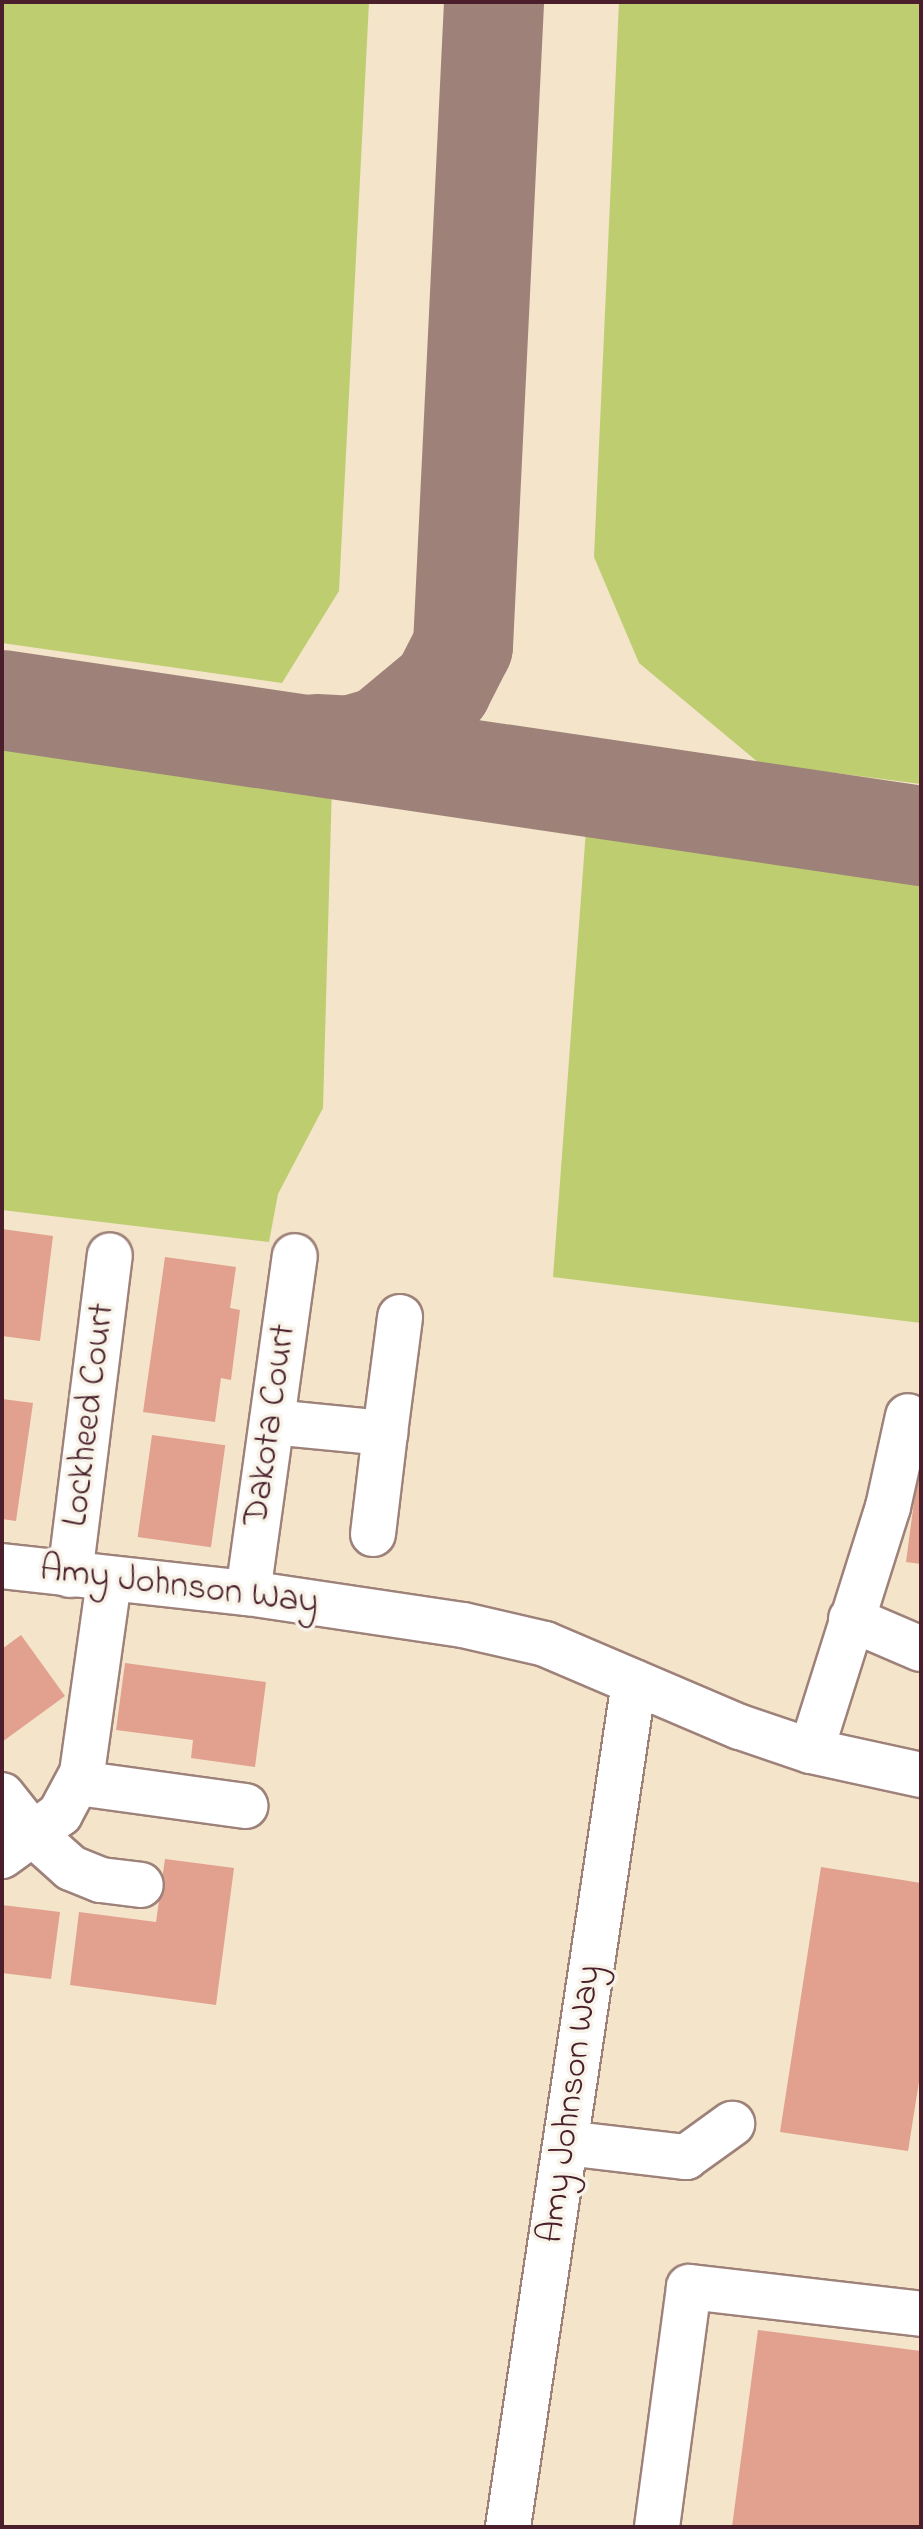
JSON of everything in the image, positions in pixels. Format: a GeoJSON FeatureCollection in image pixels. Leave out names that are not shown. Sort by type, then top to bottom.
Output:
{"type":"FeatureCollection","features":[{"type":"Feature","properties":{"kind":"street","name":"Lockheed Court"},"geometry":{"type":"LineString","coordinates":[[78,1783],[110,1255]]}},
{"type":"Feature","properties":{"kind":"street","name":"Dakota Court"},"geometry":{"type":"LineString","coordinates":[[248,1593],[295,1256]]}},
{"type":"Feature","properties":{"kind":"street"},"geometry":{"type":"LineString","coordinates":[[373,1534],[400,1317]]}},
{"type":"Feature","properties":{"kind":"street"},"geometry":{"type":"LineString","coordinates":[[811,1751],[888,1507],[908,1416]]}},
{"type":"Feature","properties":{"kind":"street"},"geometry":{"type":"LineString","coordinates":[[272,1422],[385,1433]]}},
{"type":"Feature","properties":{"kind":"street","name":"Amy Johnson Way"},"geometry":{"type":"LineString","coordinates":[[2,1566],[89,1578],[248,1593],[463,1625],[545,1644],[811,1751],[921,1775]]}},
{"type":"Feature","properties":{"kind":"street"},"geometry":{"type":"LineString","coordinates":[[851,1619],[921,1649]]}},
{"type":"Feature","properties":{"kind":"street","name":"Amy Johnson Way"},"geometry":{"type":"LineString","coordinates":[[508,2527],[634,1682]]}},
{"type":"Feature","properties":{"kind":"street"},"geometry":{"type":"LineString","coordinates":[[17,1845],[60,1814],[78,1783],[245,1806]]}},
{"type":"Feature","properties":{"kind":"street"},"geometry":{"type":"LineString","coordinates":[[2,1795],[17,1845],[86,1875],[141,1885]]}},
{"type":"Feature","properties":{"kind":"street"},"geometry":{"type":"LineString","coordinates":[[566,2143],[686,2157],[732,2124]]}},
{"type":"Feature","properties":{"kind":"street"},"geometry":{"type":"LineString","coordinates":[[657,2527],[689,2287],[921,2314]]}},
{"type":"Feature","properties":{"kind":"green space"},"geometry":{"type":"Polygon","coordinates":[[[2,2],[369,2],[339,591],[282,683],[2,643],[2,2]]]}},
{"type":"Feature","properties":{"kind":"green space"},"geometry":{"type":"Polygon","coordinates":[[[619,2],[921,2],[921,784],[759,763],[639,663],[594,557],[619,2]]]}},
{"type":"Feature","properties":{"kind":"green space"},"geometry":{"type":"Polygon","coordinates":[[[2,739],[332,784],[323,1108],[278,1194],[269,1242],[2,1210],[2,739]]]}},
{"type":"Feature","properties":{"kind":"green space"},"geometry":{"type":"Polygon","coordinates":[[[586,830],[921,879],[921,1323],[553,1277],[586,830]]]}},
{"type":"Feature","properties":{"kind":"building"},"geometry":{"type":"Polygon","coordinates":[[[2,1229],[53,1236],[40,1341],[2,1336],[2,1229]]]}},
{"type":"Feature","properties":{"kind":"building"},"geometry":{"type":"Polygon","coordinates":[[[165,1257],[236,1267],[230,1308],[240,1310],[231,1380],[221,1378],[215,1422],[143,1412],[165,1257]]]}},
{"type":"Feature","properties":{"kind":"building"},"geometry":{"type":"Polygon","coordinates":[[[2,1399],[33,1403],[16,1521],[2,1519],[2,1399]]]}},
{"type":"Feature","properties":{"kind":"building"},"geometry":{"type":"Polygon","coordinates":[[[152,1435],[225,1445],[211,1547],[138,1537],[152,1435]]]}},
{"type":"Feature","properties":{"kind":"building"},"geometry":{"type":"Polygon","coordinates":[[[921,1464],[921,1564],[906,1562],[921,1464]]]}},
{"type":"Feature","properties":{"kind":"building"},"geometry":{"type":"Polygon","coordinates":[[[21,1635],[65,1696],[2,1742],[2,1649],[21,1635]]]}},
{"type":"Feature","properties":{"kind":"building"},"geometry":{"type":"Polygon","coordinates":[[[125,1663],[266,1682],[255,1767],[191,1758],[193,1740],[116,1730],[125,1663]]]}},
{"type":"Feature","properties":{"kind":"building"},"geometry":{"type":"Polygon","coordinates":[[[165,1859],[234,1868],[216,2005],[70,1985],[79,1912],[156,1922],[165,1859]]]}},
{"type":"Feature","properties":{"kind":"building"},"geometry":{"type":"Polygon","coordinates":[[[821,1867],[921,1883],[921,2069],[908,2151],[780,2132],[821,1867]]]}},
{"type":"Feature","properties":{"kind":"building"},"geometry":{"type":"Polygon","coordinates":[[[2,1905],[60,1912],[51,1979],[2,1973],[2,1905]]]}},
{"type":"Feature","properties":{"kind":"building"},"geometry":{"type":"Polygon","coordinates":[[[758,2330],[921,2351],[921,2527],[732,2527],[758,2330]]]}},
{"type":"Feature","properties":{"kind":"taxiway"},"geometry":{"type":"LineString","coordinates":[[316,744],[349,746],[383,736],[442,687],[463,646],[494,2]]}},
{"type":"Feature","properties":{"kind":"taxiway"},"geometry":{"type":"LineString","coordinates":[[2,700],[921,836]]}}]}
